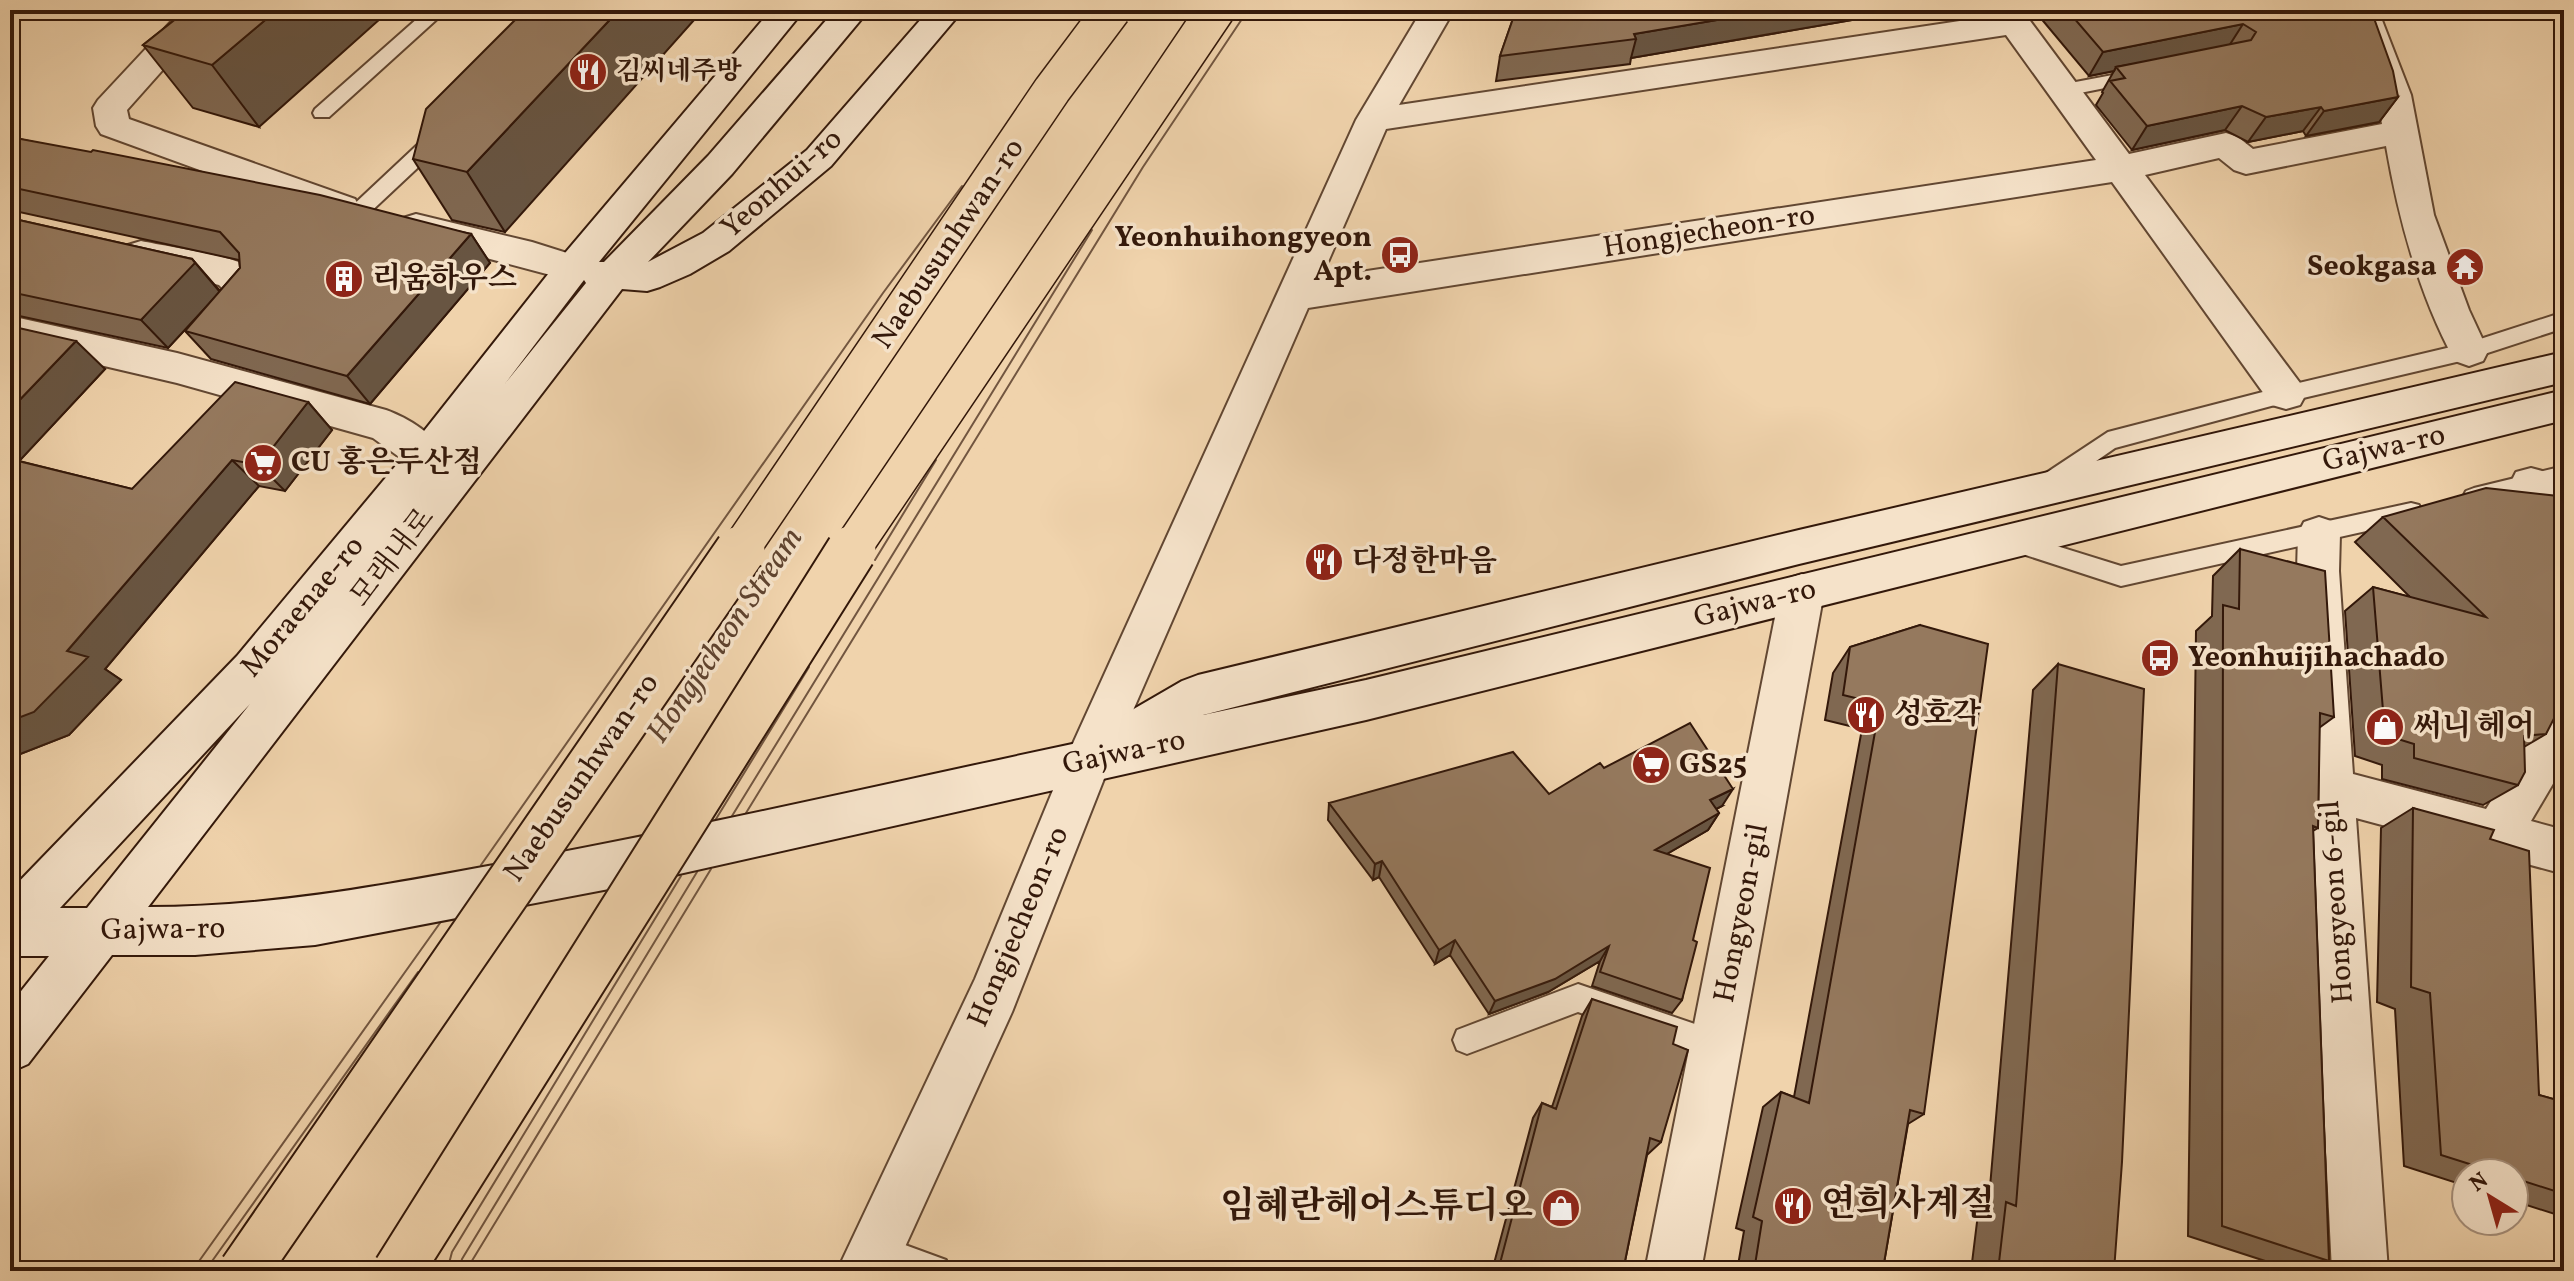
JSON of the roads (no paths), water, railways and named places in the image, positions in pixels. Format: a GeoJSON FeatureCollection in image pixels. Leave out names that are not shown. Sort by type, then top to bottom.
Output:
{"type":"FeatureCollection","features":[{"type":"Feature","properties":{"kind":"highway","name":"Naebusunhwan-ro"},"geometry":{"type":"LineString","coordinates":[[244,1271],[857,381],[1052,90],[1112,10]]}},
{"type":"Feature","properties":{"kind":"highway"},"geometry":{"type":"LineString","coordinates":[[398,1271],[874,514],[1216,10]]}},
{"type":"Feature","properties":{"kind":"street"},"geometry":{"type":"LineString","coordinates":[[200,10],[110,108],[113,126],[357,213],[532,255],[592,273]]}},
{"type":"Feature","properties":{"kind":"street","name":"Moraenae-ro"},"geometry":{"type":"LineString","coordinates":[[10,929],[253,670],[427,456],[592,273],[684,139],[788,10]]}},
{"type":"Feature","properties":{"kind":"street","name":"모래내로"},"geometry":{"type":"LineString","coordinates":[[10,1046],[102,931],[592,273],[720,165],[853,10]]}},
{"type":"Feature","properties":{"kind":"street","name":"Yeonhui-ro"},"geometry":{"type":"LineString","coordinates":[[592,273],[647,277],[677,265],[716,242],[819,158],[947,10]]}},
{"type":"Feature","properties":{"kind":"street","name":"Hongjecheon-ro"},"geometry":{"type":"LineString","coordinates":[[870,1260],[994,994],[1088,761],[1373,120],[1438,10]]}},
{"type":"Feature","properties":{"kind":"street"},"geometry":{"type":"LineString","coordinates":[[2362,10],[2394,95],[2416,215],[2450,310],[2469,351]]}},
{"type":"Feature","properties":{"kind":"street"},"geometry":{"type":"LineString","coordinates":[[1373,120],[2010,16],[2286,394]]}},
{"type":"Feature","properties":{"kind":"street"},"geometry":{"type":"LineString","coordinates":[[748,131],[746,150],[750,159],[760,166],[783,169],[819,158]]}},
{"type":"Feature","properties":{"kind":"street","name":"Hongjecheon-ro"},"geometry":{"type":"LineString","coordinates":[[1295,296],[2122,168],[2226,145],[2246,162],[2400,132]]}},
{"type":"Feature","properties":{"kind":"street"},"geometry":{"type":"LineString","coordinates":[[113,248],[231,274],[242,284],[242,297],[177,368]]}},
{"type":"Feature","properties":{"kind":"street"},"geometry":{"type":"LineString","coordinates":[[10,330],[177,368],[386,426],[427,456]]}},
{"type":"Feature","properties":{"kind":"street"},"geometry":{"type":"LineString","coordinates":[[1088,761],[1198,695],[2564,367]]}},
{"type":"Feature","properties":{"kind":"street","name":"Gajwa-ro"},"geometry":{"type":"LineString","coordinates":[[10,929],[195,931],[315,921],[630,862],[1366,700],[2564,405]]}},
{"type":"Feature","properties":{"kind":"street"},"geometry":{"type":"LineString","coordinates":[[2548,479],[2564,547]]}},
{"type":"Feature","properties":{"kind":"street","name":"Hongyeon 6-gil"},"geometry":{"type":"LineString","coordinates":[[2319,534],[2318,571],[2330,789],[2360,1271]]}},
{"type":"Feature","properties":{"kind":"street","name":"Hongyeon-gil"},"geometry":{"type":"LineString","coordinates":[[1673,1271],[1802,592]]}},
{"type":"Feature","properties":{"kind":"street"},"geometry":{"type":"LineString","coordinates":[[2497,834],[2545,756],[2564,678]]}},
{"type":"Feature","properties":{"kind":"street"},"geometry":{"type":"LineString","coordinates":[[2330,789],[2564,852]]}},
{"type":"Feature","properties":{"kind":"lane"},"geometry":{"type":"LineString","coordinates":[[322,113],[438,10]]}},
{"type":"Feature","properties":{"kind":"lane"},"geometry":{"type":"LineString","coordinates":[[2065,90],[2154,73]]}},
{"type":"Feature","properties":{"kind":"lane"},"geometry":{"type":"LineString","coordinates":[[357,213],[450,127]]}},
{"type":"Feature","properties":{"kind":"lane"},"geometry":{"type":"LineString","coordinates":[[2035,492],[2108,441],[2286,394],[2469,351],[2564,320]]}},
{"type":"Feature","properties":{"kind":"lane"},"geometry":{"type":"LineString","coordinates":[[2010,541],[2121,576],[2319,534],[2548,479]]}},
{"type":"Feature","properties":{"kind":"lane","name":"Hongyeon-gil"},"geometry":{"type":"LineString","coordinates":[[1467,1040],[1578,998],[1717,1045]]}},
{"type":"Feature","properties":{"kind":"lane","name":"Hongjecheon-ro"},"geometry":{"type":"LineString","coordinates":[[870,1260],[935,1271]]}},
{"type":"Feature","properties":{"kind":"place","name":"김씨네주방"},"geometry":{"type":"Point","coordinates":[588,72]}},
{"type":"Feature","properties":{"kind":"place","name":"Yeonhuihongyeon Apt."},"geometry":{"type":"Point","coordinates":[1400,255]}},
{"type":"Feature","properties":{"kind":"place","name":"Seokgasa"},"geometry":{"type":"Point","coordinates":[2465,267]}},
{"type":"Feature","properties":{"kind":"place","name":"리움하우스"},"geometry":{"type":"Point","coordinates":[344,279]}},
{"type":"Feature","properties":{"kind":"place","name":"CU 홍은두산점"},"geometry":{"type":"Point","coordinates":[263,463]}},
{"type":"Feature","properties":{"kind":"place","name":"다정한마음"},"geometry":{"type":"Point","coordinates":[1324,562]}},
{"type":"Feature","properties":{"kind":"place","name":"Yeonhuijihachado"},"geometry":{"type":"Point","coordinates":[2160,658]}},
{"type":"Feature","properties":{"kind":"place","name":"성호각"},"geometry":{"type":"Point","coordinates":[1866,715]}},
{"type":"Feature","properties":{"kind":"place","name":"써니 헤어"},"geometry":{"type":"Point","coordinates":[2385,727]}},
{"type":"Feature","properties":{"kind":"place","name":"GS25"},"geometry":{"type":"Point","coordinates":[1651,765]}},
{"type":"Feature","properties":{"kind":"place","name":"연희사계절"},"geometry":{"type":"Point","coordinates":[1793,1206]}},
{"type":"Feature","properties":{"kind":"place","name":"임혜란헤어스튜디오"},"geometry":{"type":"Point","coordinates":[1561,1208]}},
{"type":"Feature","properties":{"kind":"water label","name":"Hongjecheon Stream"},"geometry":{"type":"Point","coordinates":[726,636]}}]}
